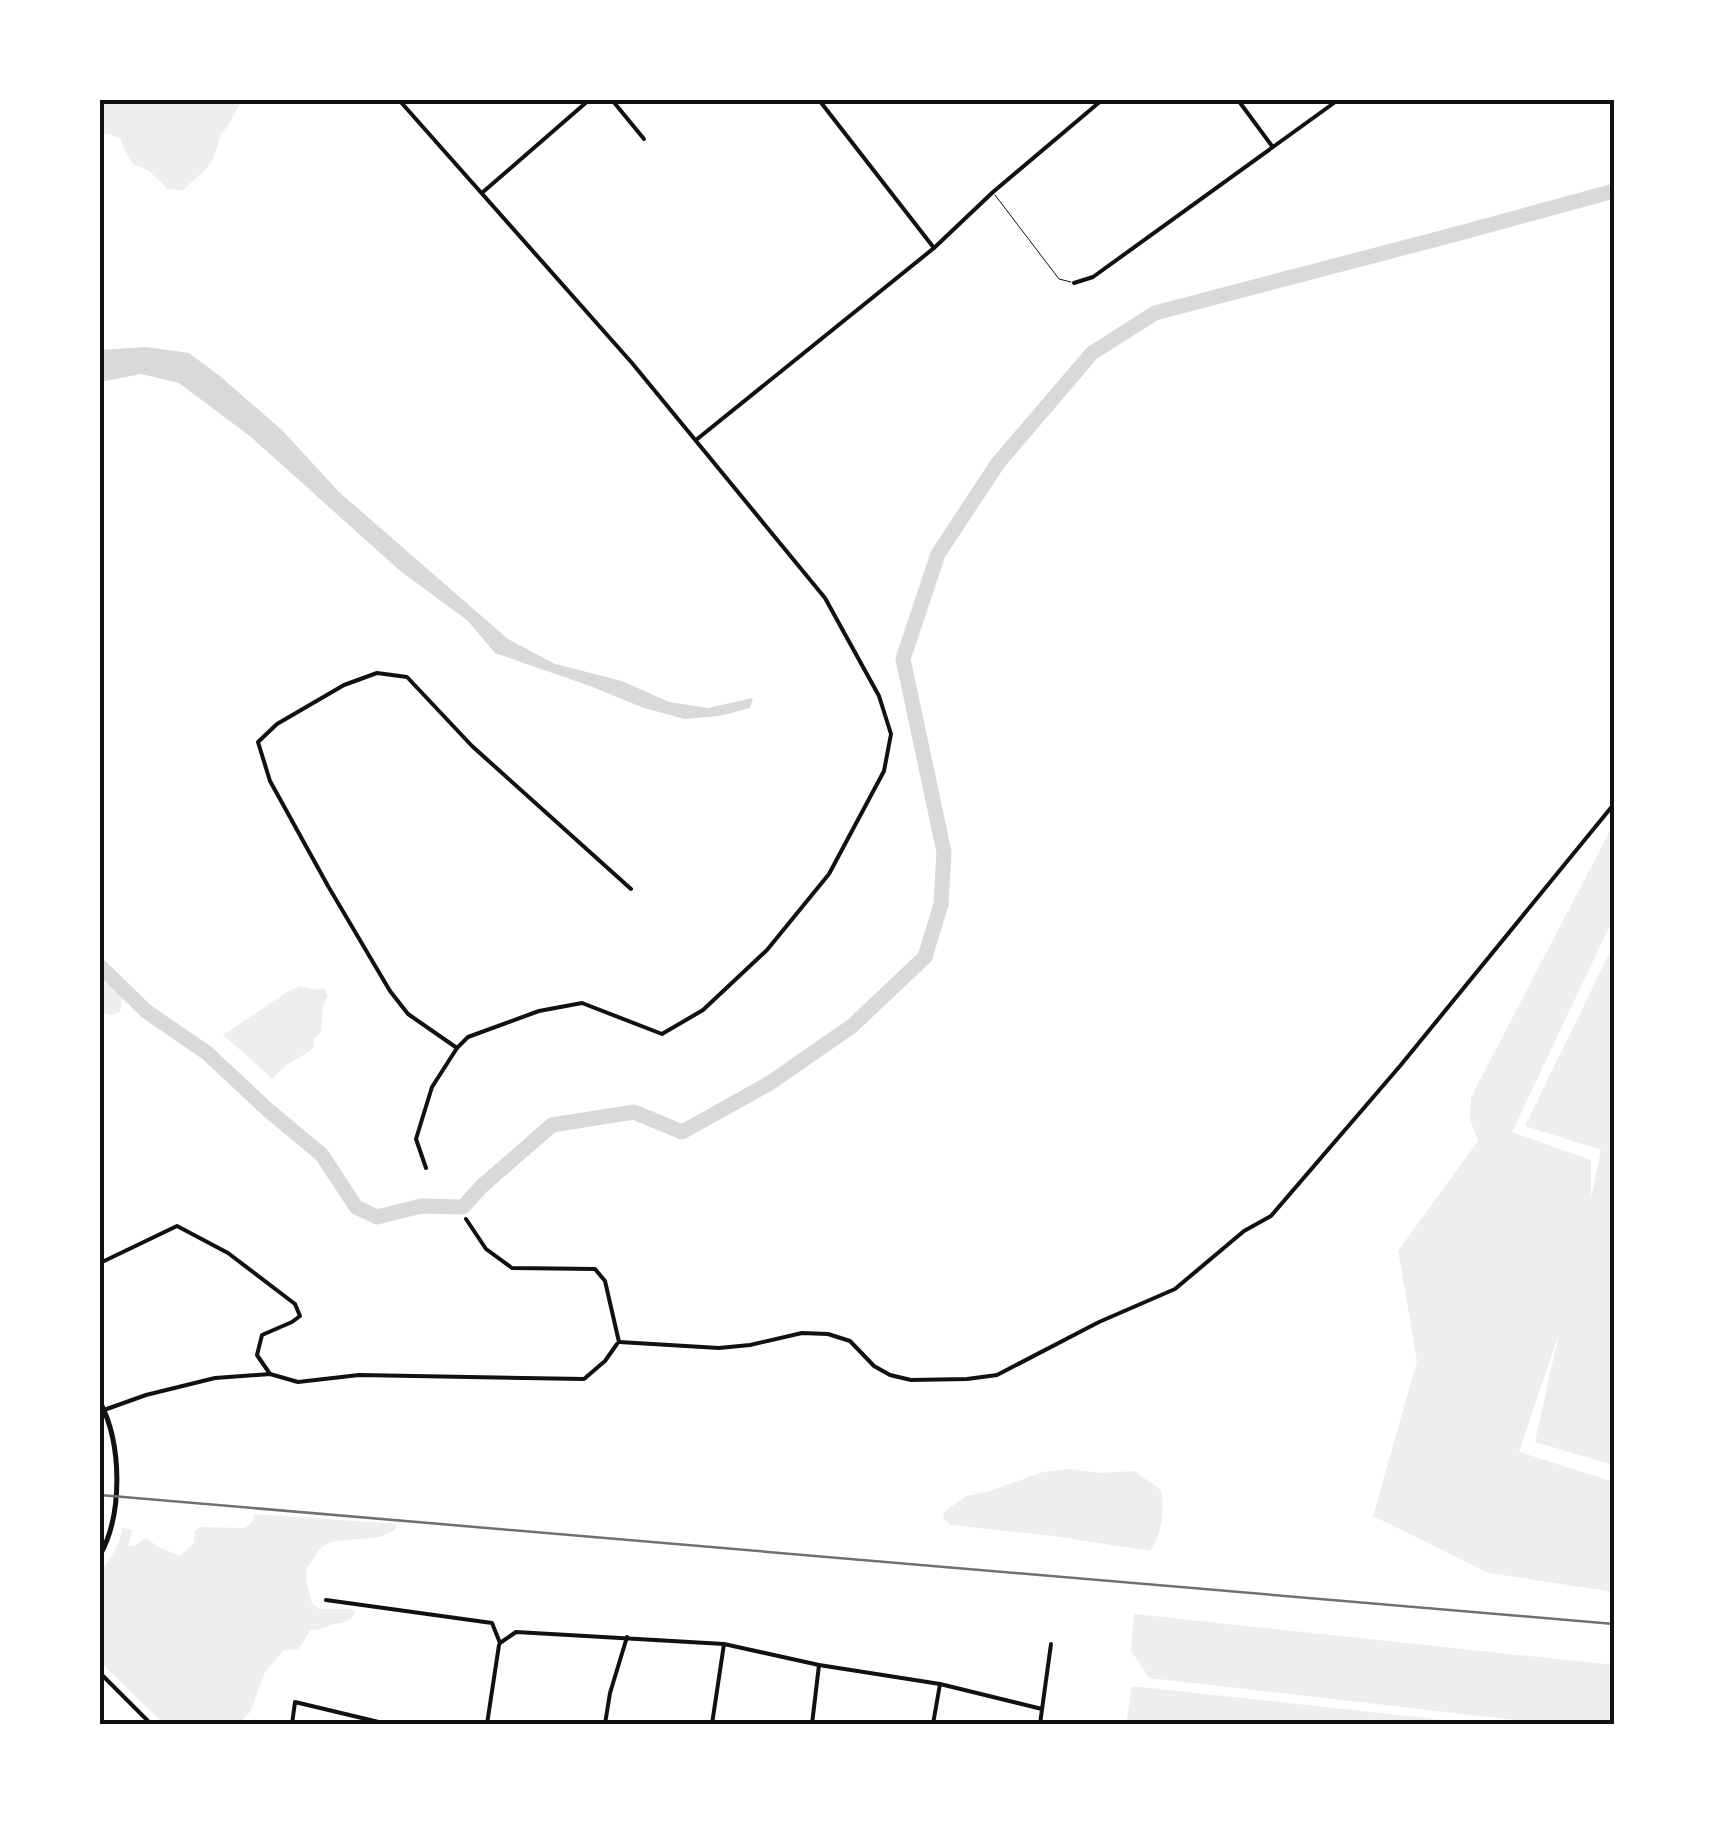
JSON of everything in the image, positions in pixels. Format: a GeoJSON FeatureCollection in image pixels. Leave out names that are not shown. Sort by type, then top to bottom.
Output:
{"type":"FeatureCollection","features":[{"type":"Feature","properties":{"kind":"street"},"geometry":{"type":"LineString","coordinates":[[399,100],[632,364],[825,598],[878,696],[890,734],[884,772],[828,874],[768,950],[703,1010],[662,1034],[582,1003],[539,1011],[468,1038],[432,1087],[416,1139],[426,1168]]}},
{"type":"Feature","properties":{"kind":"street"},"geometry":{"type":"LineString","coordinates":[[482,194],[589,100]]}},
{"type":"Feature","properties":{"kind":"street"},"geometry":{"type":"LineString","coordinates":[[612,100],[644,139]]}},
{"type":"Feature","properties":{"kind":"street"},"geometry":{"type":"LineString","coordinates":[[820,100],[934,248]]}},
{"type":"Feature","properties":{"kind":"street"},"geometry":{"type":"LineString","coordinates":[[695,441],[934,248],[993,192],[1102,100]]}},
{"type":"Feature","properties":{"kind":"street"},"geometry":{"type":"LineString","coordinates":[[1238,100],[1272,146]]}},
{"type":"Feature","properties":{"kind":"street"},"geometry":{"type":"LineString","coordinates":[[1074,283],[1093,277],[1338,100]]}},
{"type":"Feature","properties":{"kind":"street"},"geometry":{"type":"LineString","coordinates":[[458,1048],[408,1014],[328,886],[270,781],[258,742],[277,724],[344,685],[377,672],[407,677],[472,746],[632,888]]}},
{"type":"Feature","properties":{"kind":"street"},"geometry":{"type":"LineString","coordinates":[[619,1342],[720,1348],[802,1333],[828,1334],[850,1341],[874,1366],[890,1375],[911,1380],[968,1379],[998,1375],[1100,1322],[1175,1289],[1244,1231],[1271,1216],[1400,1066],[1614,804]]}},
{"type":"Feature","properties":{"kind":"street"},"geometry":{"type":"LineString","coordinates":[[100,1555],[111,1529],[118,1463],[101,1407],[214,1378],[270,1374],[298,1382],[359,1375],[584,1379],[606,1362],[619,1342],[605,1281],[595,1269],[512,1268],[486,1249],[466,1219]]}},
{"type":"Feature","properties":{"kind":"street"},"geometry":{"type":"LineString","coordinates":[[100,1263],[177,1226],[228,1252],[295,1304],[300,1316],[262,1335],[257,1354],[270,1374]]}},
{"type":"Feature","properties":{"kind":"street"},"geometry":{"type":"LineString","coordinates":[[326,1600],[492,1623],[500,1643],[487,1724]]}},
{"type":"Feature","properties":{"kind":"street"},"geometry":{"type":"LineString","coordinates":[[500,1643],[516,1632],[724,1644],[820,1665],[940,1684],[1042,1709]]}},
{"type":"Feature","properties":{"kind":"street"},"geometry":{"type":"LineString","coordinates":[[605,1724],[627,1638]]}},
{"type":"Feature","properties":{"kind":"street"},"geometry":{"type":"LineString","coordinates":[[712,1724],[724,1644]]}},
{"type":"Feature","properties":{"kind":"street"},"geometry":{"type":"LineString","coordinates":[[1040,1724],[1051,1644]]}},
{"type":"Feature","properties":{"kind":"street"},"geometry":{"type":"LineString","coordinates":[[812,1724],[820,1665]]}},
{"type":"Feature","properties":{"kind":"street"},"geometry":{"type":"LineString","coordinates":[[100,1673],[151,1724]]}},
{"type":"Feature","properties":{"kind":"street"},"geometry":{"type":"LineString","coordinates":[[933,1724],[940,1684]]}},
{"type":"Feature","properties":{"kind":"street"},"geometry":{"type":"LineString","coordinates":[[292,1724],[296,1702],[387,1724]]}},
{"type":"Feature","properties":{"kind":"lane"},"geometry":{"type":"LineString","coordinates":[[993,192],[1059,279],[1074,283]]}},
{"type":"Feature","properties":{"kind":"shaded area"},"geometry":{"type":"Polygon","coordinates":[[[100,100],[242,100],[220,136],[207,168],[182,191],[168,189],[148,170],[133,164],[121,139],[100,134],[100,100]]]}},
{"type":"Feature","properties":{"kind":"shaded area"},"geometry":{"type":"Polygon","coordinates":[[[146,347],[189,353],[221,377],[282,430],[339,492],[508,639],[555,664],[622,681],[669,702],[708,708],[753,698],[750,708],[685,719],[644,708],[495,653],[468,621],[399,570],[251,437],[179,383],[141,374],[100,382],[100,350],[146,347]]]}},
{"type":"Feature","properties":{"kind":"shaded area"},"geometry":{"type":"Polygon","coordinates":[[[1614,823],[1614,917],[1512,1132],[1591,1160],[1591,1197],[1601,1150],[1525,1126],[1614,944],[1614,1465],[1535,1442],[1559,1333],[1519,1452],[1614,1482],[1614,1592],[1489,1573],[1373,1516],[1417,1361],[1398,1251],[1478,1141],[1470,1120],[1471,1097],[1614,823]]]}},
{"type":"Feature","properties":{"kind":"shaded area"},"geometry":{"type":"Polygon","coordinates":[[[100,972],[122,997],[120,1012],[100,1013],[100,972]]]}},
{"type":"Feature","properties":{"kind":"shaded area"},"geometry":{"type":"Polygon","coordinates":[[[300,986],[324,988],[328,996],[323,1005],[321,1032],[313,1040],[314,1047],[273,1079],[223,1035],[300,986]]]}},
{"type":"Feature","properties":{"kind":"shaded area"},"geometry":{"type":"Polygon","coordinates":[[[1071,1469],[1100,1473],[1134,1471],[1161,1490],[1162,1522],[1150,1551],[951,1525],[944,1519],[943,1513],[966,1496],[1043,1472],[1071,1469]]]}},
{"type":"Feature","properties":{"kind":"shaded area"},"geometry":{"type":"Polygon","coordinates":[[[254,1514],[397,1524],[395,1530],[381,1537],[322,1546],[307,1568],[312,1603],[319,1609],[355,1612],[345,1622],[310,1630],[299,1649],[284,1650],[265,1672],[250,1712],[238,1724],[164,1724],[100,1662],[100,1574],[117,1547],[123,1528],[132,1530],[128,1546],[146,1538],[180,1556],[194,1543],[195,1531],[200,1527],[244,1528],[252,1522],[254,1514]]]}},
{"type":"Feature","properties":{"kind":"shaded area"},"geometry":{"type":"Polygon","coordinates":[[[1134,1614],[1614,1665],[1614,1724],[1551,1724],[1149,1678],[1131,1650],[1134,1614]]]}},
{"type":"Feature","properties":{"kind":"shaded area"},"geometry":{"type":"Polygon","coordinates":[[[1132,1686],[1480,1724],[1126,1724],[1132,1686]]]}},
{"type":"Feature","properties":{"kind":"waterway"},"geometry":{"type":"LineString","coordinates":[[100,966],[146,1011],[207,1053],[322,1155],[356,1207],[377,1217],[421,1206],[463,1207],[552,1125],[634,1112],[682,1132],[770,1083],[852,1026],[925,957],[941,904],[944,852],[903,659],[938,554],[998,463],[1092,353],[1155,313],[1614,191]]}},
{"type":"Feature","properties":{"kind":"railway"},"geometry":{"type":"LineString","coordinates":[[100,1495],[1614,1624]]}}]}
